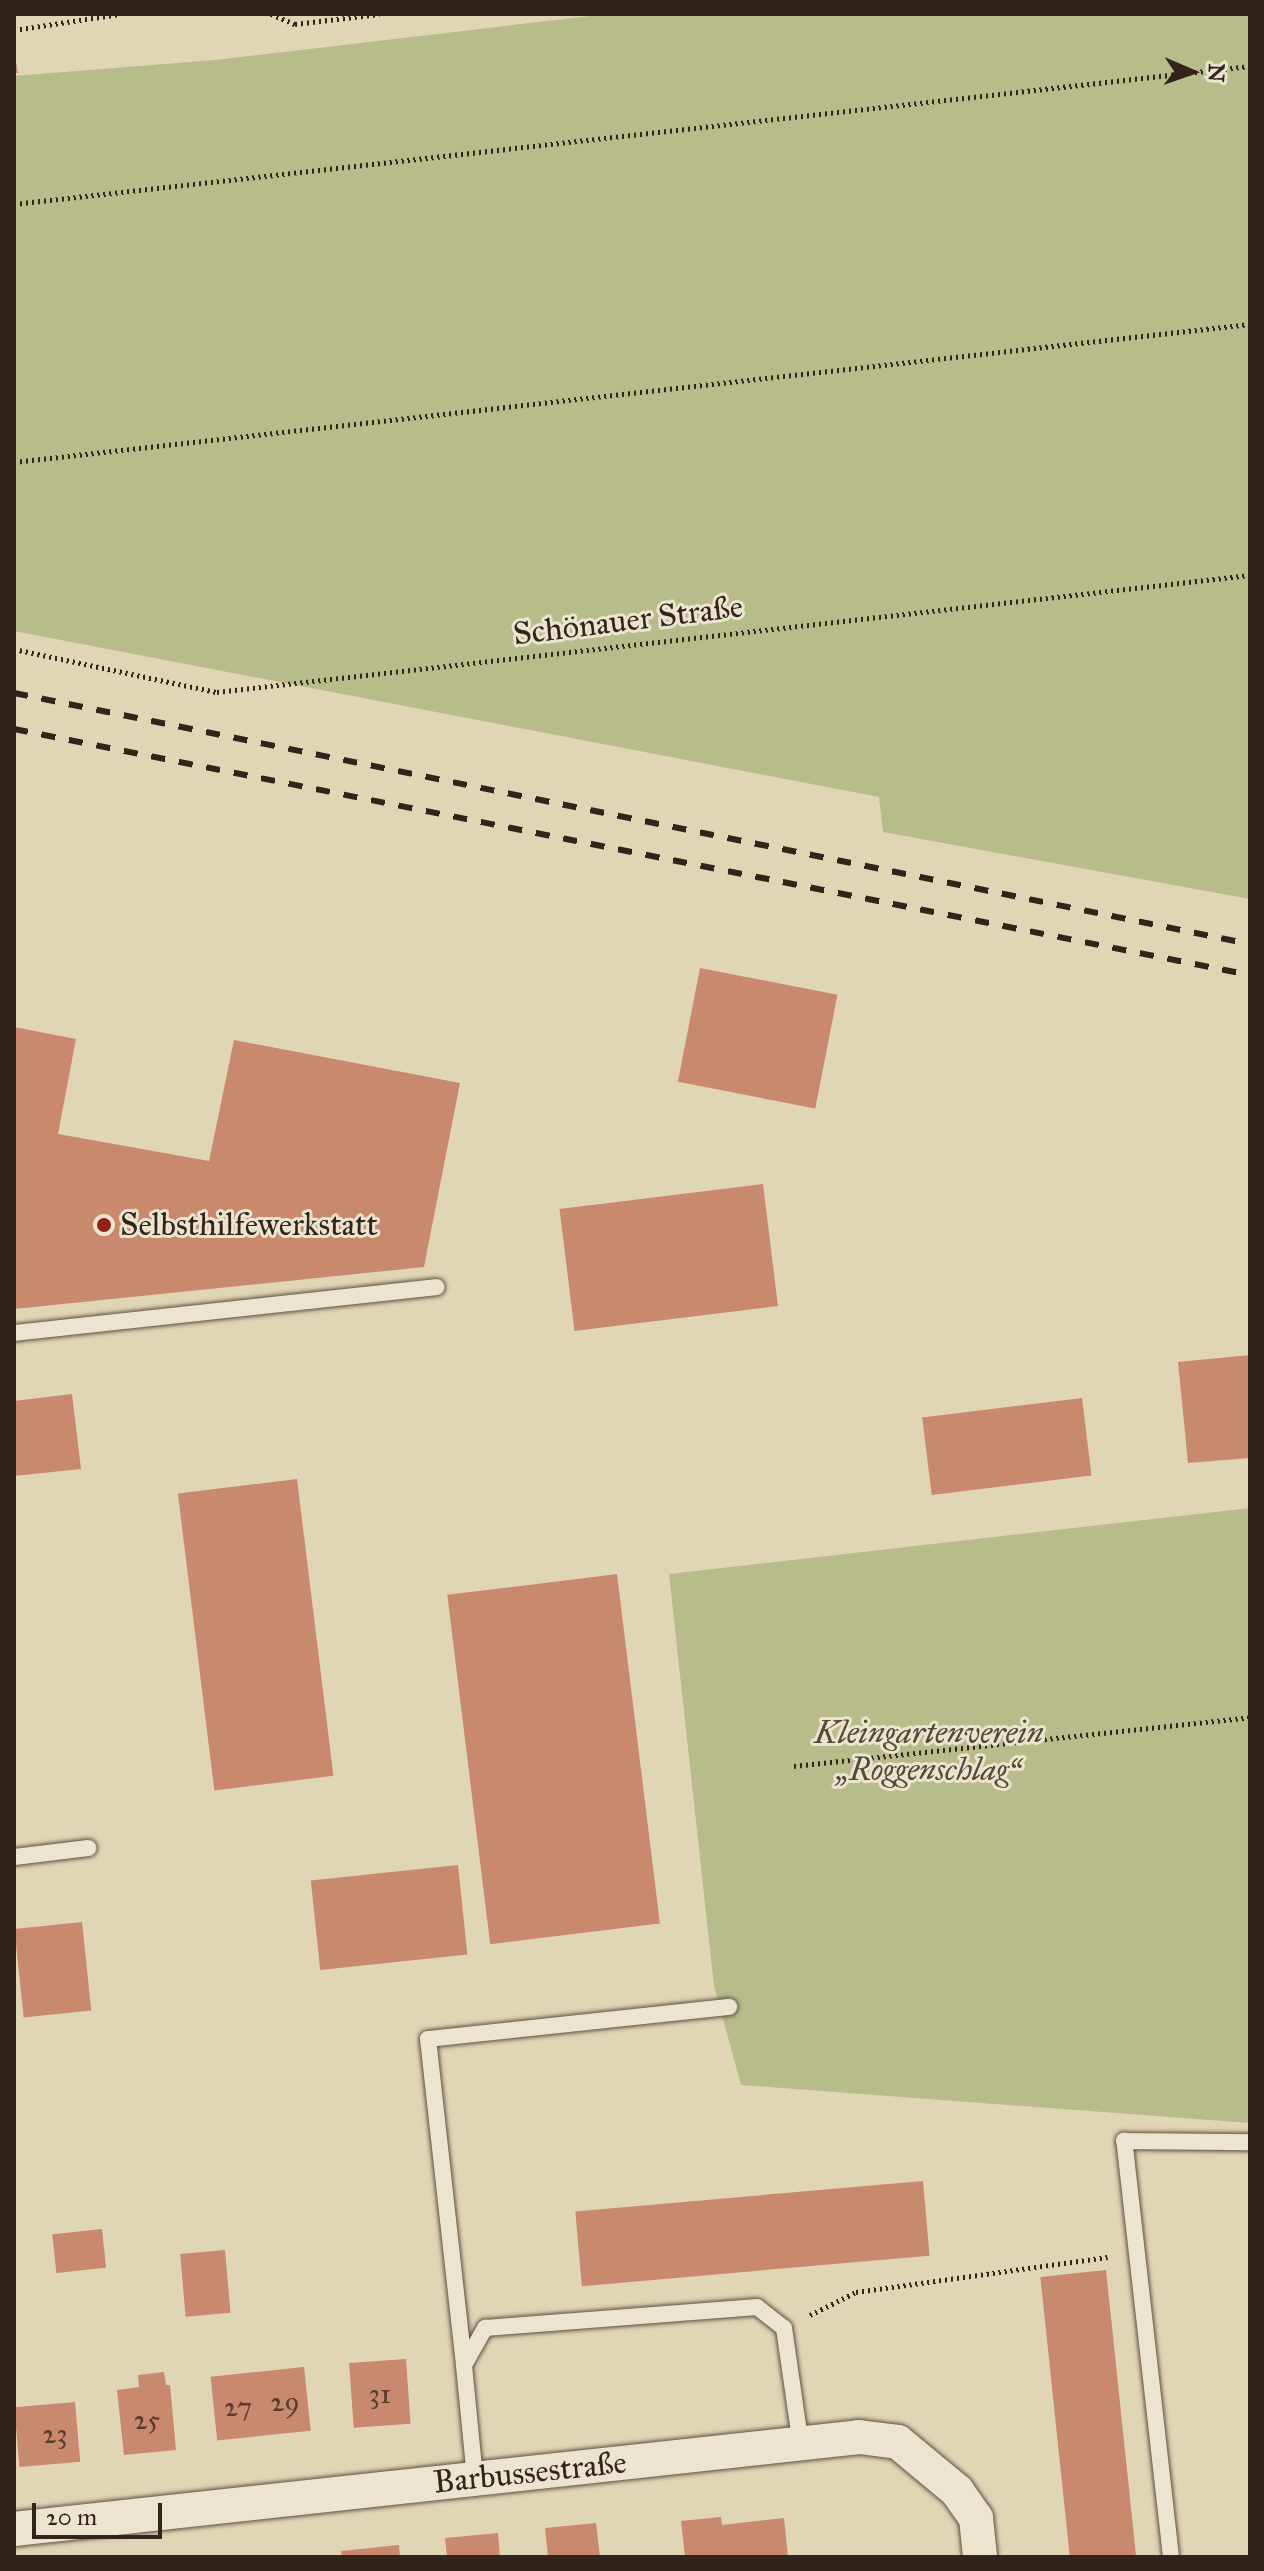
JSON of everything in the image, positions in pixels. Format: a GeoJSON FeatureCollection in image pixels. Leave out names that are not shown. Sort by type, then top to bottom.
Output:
{"type":"FeatureCollection","features":[{"type":"Feature","properties":{"kind":"street","name":"Barbussestraße"},"geometry":{"type":"LineString","coordinates":[[14,2529],[801,2446],[859,2437],[898,2442],[957,2491],[976,2518],[980,2557]]}},
{"type":"Feature","properties":{"kind":"lane"},"geometry":{"type":"LineString","coordinates":[[14,1333],[437,1287]]}},
{"type":"Feature","properties":{"kind":"lane"},"geometry":{"type":"LineString","coordinates":[[14,1857],[88,1848]]}},
{"type":"Feature","properties":{"kind":"lane"},"geometry":{"type":"LineString","coordinates":[[475,2478],[428,2039],[729,2007]]}},
{"type":"Feature","properties":{"kind":"lane"},"geometry":{"type":"LineString","coordinates":[[1171,2557],[1124,2141],[1250,2142]]}},
{"type":"Feature","properties":{"kind":"lane"},"geometry":{"type":"LineString","coordinates":[[464,2365],[485,2328],[757,2307],[784,2328],[801,2446]]}},
{"type":"Feature","properties":{"kind":"path"},"geometry":{"type":"LineString","coordinates":[[14,30],[120,14]]}},
{"type":"Feature","properties":{"kind":"path"},"geometry":{"type":"LineString","coordinates":[[271,14],[295,24],[379,14]]}},
{"type":"Feature","properties":{"kind":"path"},"geometry":{"type":"LineString","coordinates":[[14,204],[1250,66]]}},
{"type":"Feature","properties":{"kind":"path"},"geometry":{"type":"LineString","coordinates":[[14,462],[1250,324]]}},
{"type":"Feature","properties":{"kind":"path","name":"Schönauer Straße"},"geometry":{"type":"LineString","coordinates":[[14,649],[217,692],[1250,575]]}},
{"type":"Feature","properties":{"kind":"path"},"geometry":{"type":"LineString","coordinates":[[794,1766],[1250,1717]]}},
{"type":"Feature","properties":{"kind":"path"},"geometry":{"type":"LineString","coordinates":[[784,2328],[856,2292],[1136,2253]]}},
{"type":"Feature","properties":{"kind":"green space"},"geometry":{"type":"Polygon","coordinates":[[[607,14],[1250,14],[1250,899],[883,832],[879,797],[14,631],[14,76],[215,60],[607,14]]]}},
{"type":"Feature","properties":{"kind":"green space","name":"Kleingartenverein „Roggenschlag“"},"geometry":{"type":"Polygon","coordinates":[[[1250,1508],[1250,2123],[741,2085],[714,1986],[669,1574],[1250,1508]]]}},
{"type":"Feature","properties":{"kind":"building"},"geometry":{"type":"Polygon","coordinates":[[[14,51],[18,73],[14,73],[14,51]]]}},
{"type":"Feature","properties":{"kind":"building"},"geometry":{"type":"Polygon","coordinates":[[[700,968],[837,995],[815,1109],[678,1082],[700,968]]]}},
{"type":"Feature","properties":{"kind":"building"},"geometry":{"type":"Polygon","coordinates":[[[14,1027],[76,1039],[58,1134],[209,1161],[234,1040],[460,1083],[424,1267],[14,1309],[14,1027]]]}},
{"type":"Feature","properties":{"kind":"building"},"geometry":{"type":"Polygon","coordinates":[[[763,1184],[778,1306],[575,1331],[560,1209],[763,1184]]]}},
{"type":"Feature","properties":{"kind":"building"},"geometry":{"type":"Polygon","coordinates":[[[1250,1355],[1250,1458],[1188,1463],[1178,1362],[1250,1355]]]}},
{"type":"Feature","properties":{"kind":"building"},"geometry":{"type":"Polygon","coordinates":[[[72,1394],[81,1469],[14,1476],[14,1401],[72,1394]]]}},
{"type":"Feature","properties":{"kind":"building"},"geometry":{"type":"Polygon","coordinates":[[[1082,1398],[1092,1475],[932,1495],[922,1418],[1082,1398]]]}},
{"type":"Feature","properties":{"kind":"building"},"geometry":{"type":"Polygon","coordinates":[[[297,1479],[333,1776],[214,1790],[178,1494],[297,1479]]]}},
{"type":"Feature","properties":{"kind":"building"},"geometry":{"type":"Polygon","coordinates":[[[617,1574],[660,1923],[490,1944],[447,1595],[617,1574]]]}},
{"type":"Feature","properties":{"kind":"building"},"geometry":{"type":"Polygon","coordinates":[[[458,1865],[467,1955],[320,1970],[311,1880],[458,1865]]]}},
{"type":"Feature","properties":{"kind":"building"},"geometry":{"type":"Polygon","coordinates":[[[82,1922],[91,2011],[24,2018],[14,1929],[82,1922]]]}},
{"type":"Feature","properties":{"kind":"building"},"geometry":{"type":"Polygon","coordinates":[[[923,2181],[930,2256],[582,2286],[575,2211],[923,2181]]]}},
{"type":"Feature","properties":{"kind":"building"},"geometry":{"type":"Polygon","coordinates":[[[102,2229],[106,2268],[56,2273],[52,2234],[102,2229]]]}},
{"type":"Feature","properties":{"kind":"building"},"geometry":{"type":"Polygon","coordinates":[[[225,2250],[230,2313],[186,2317],[180,2254],[225,2250]]]}},
{"type":"Feature","properties":{"kind":"building"},"geometry":{"type":"Polygon","coordinates":[[[1106,2270],[1136,2557],[1070,2557],[1040,2277],[1106,2270]]]}},
{"type":"Feature","properties":{"kind":"building"},"geometry":{"type":"Polygon","coordinates":[[[406,2359],[411,2424],[354,2428],[349,2363],[406,2359]]]}},
{"type":"Feature","properties":{"kind":"building"},"geometry":{"type":"Polygon","coordinates":[[[304,2367],[311,2431],[217,2440],[211,2377],[304,2367]]]}},
{"type":"Feature","properties":{"kind":"building"},"geometry":{"type":"Polygon","coordinates":[[[164,2372],[166,2385],[170,2385],[176,2450],[124,2455],[117,2390],[139,2387],[138,2375],[164,2372]]]}},
{"type":"Feature","properties":{"kind":"building"},"geometry":{"type":"Polygon","coordinates":[[[75,2402],[80,2462],[19,2467],[14,2407],[75,2402]]]}},
{"type":"Feature","properties":{"kind":"building"},"geometry":{"type":"Polygon","coordinates":[[[721,2517],[722,2525],[784,2518],[788,2557],[685,2557],[681,2521],[721,2517]]]}},
{"type":"Feature","properties":{"kind":"building"},"geometry":{"type":"Polygon","coordinates":[[[596,2523],[600,2557],[548,2557],[545,2528],[596,2523]]]}},
{"type":"Feature","properties":{"kind":"building"},"geometry":{"type":"Polygon","coordinates":[[[498,2533],[500,2557],[447,2557],[445,2538],[498,2533]]]}},
{"type":"Feature","properties":{"kind":"building"},"geometry":{"type":"Polygon","coordinates":[[[399,2545],[400,2557],[342,2557],[341,2551],[399,2545]]]}},
{"type":"Feature","properties":{"kind":"railway"},"geometry":{"type":"LineString","coordinates":[[14,693],[1250,944]]}},
{"type":"Feature","properties":{"kind":"railway"},"geometry":{"type":"LineString","coordinates":[[14,729],[1250,975]]}},
{"type":"Feature","properties":{"kind":"place","name":"Selbsthilfewerkstatt"},"geometry":{"type":"Point","coordinates":[104,1225]}}]}
